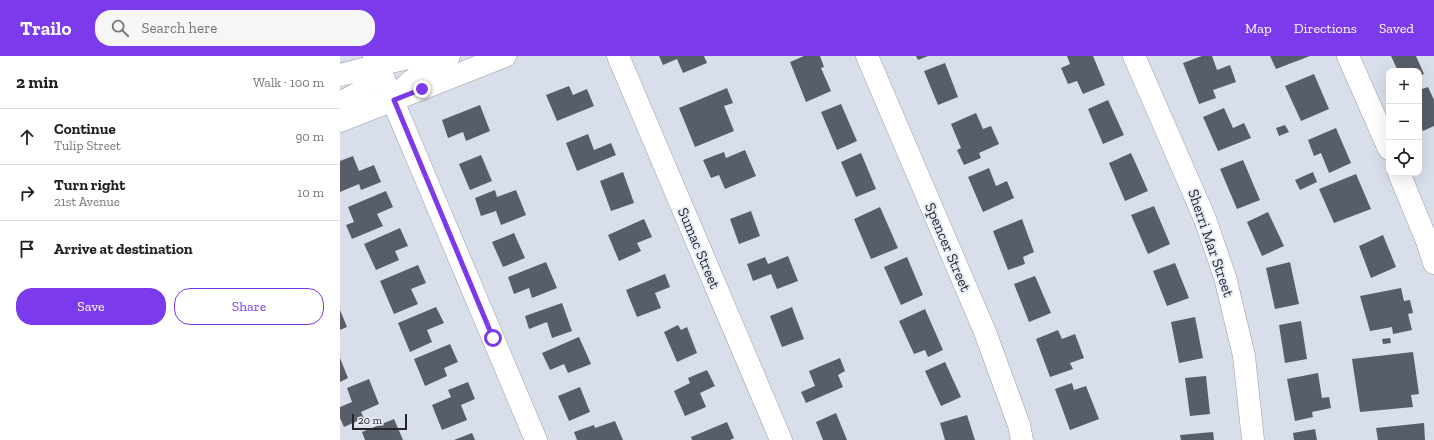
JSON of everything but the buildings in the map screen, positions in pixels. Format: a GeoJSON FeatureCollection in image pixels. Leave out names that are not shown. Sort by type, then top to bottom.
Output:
{"type":"FeatureCollection","features":[{"type":"Feature","properties":{"kind":"street"},"geometry":{"type":"LineString","coordinates":[[340,75],[416,56]]}},
{"type":"Feature","properties":{"kind":"street"},"geometry":{"type":"LineString","coordinates":[[394,100],[406,85],[431,66],[449,56]]}},
{"type":"Feature","properties":{"kind":"street"},"geometry":{"type":"LineString","coordinates":[[340,121],[505,56]]}},
{"type":"Feature","properties":{"kind":"street","name":"Sumac Street"},"geometry":{"type":"LineString","coordinates":[[618,56],[780,440]]}},
{"type":"Feature","properties":{"kind":"street","name":"Spencer Street"},"geometry":{"type":"LineString","coordinates":[[867,56],[985,332],[1019,425],[1022,440]]}},
{"type":"Feature","properties":{"kind":"street","name":"Sherri Mar Street"},"geometry":{"type":"LineString","coordinates":[[1134,56],[1205,219],[1225,277],[1244,356],[1253,440]]}},
{"type":"Feature","properties":{"kind":"street"},"geometry":{"type":"LineString","coordinates":[[1348,56],[1386,142]]}},
{"type":"Feature","properties":{"kind":"street"},"geometry":{"type":"LineString","coordinates":[[378,65],[536,440]]}},
{"type":"Feature","properties":{"kind":"street"},"geometry":{"type":"LineString","coordinates":[[340,103],[372,85],[378,65]]}},
{"type":"Feature","properties":{"kind":"street"},"geometry":{"type":"LineString","coordinates":[[1400,176],[1427,241],[1434,263]]}},
{"type":"Feature","properties":{"kind":"route"},"geometry":{"type":"LineString","coordinates":[[422,89],[394,100],[493,338]]}}]}
